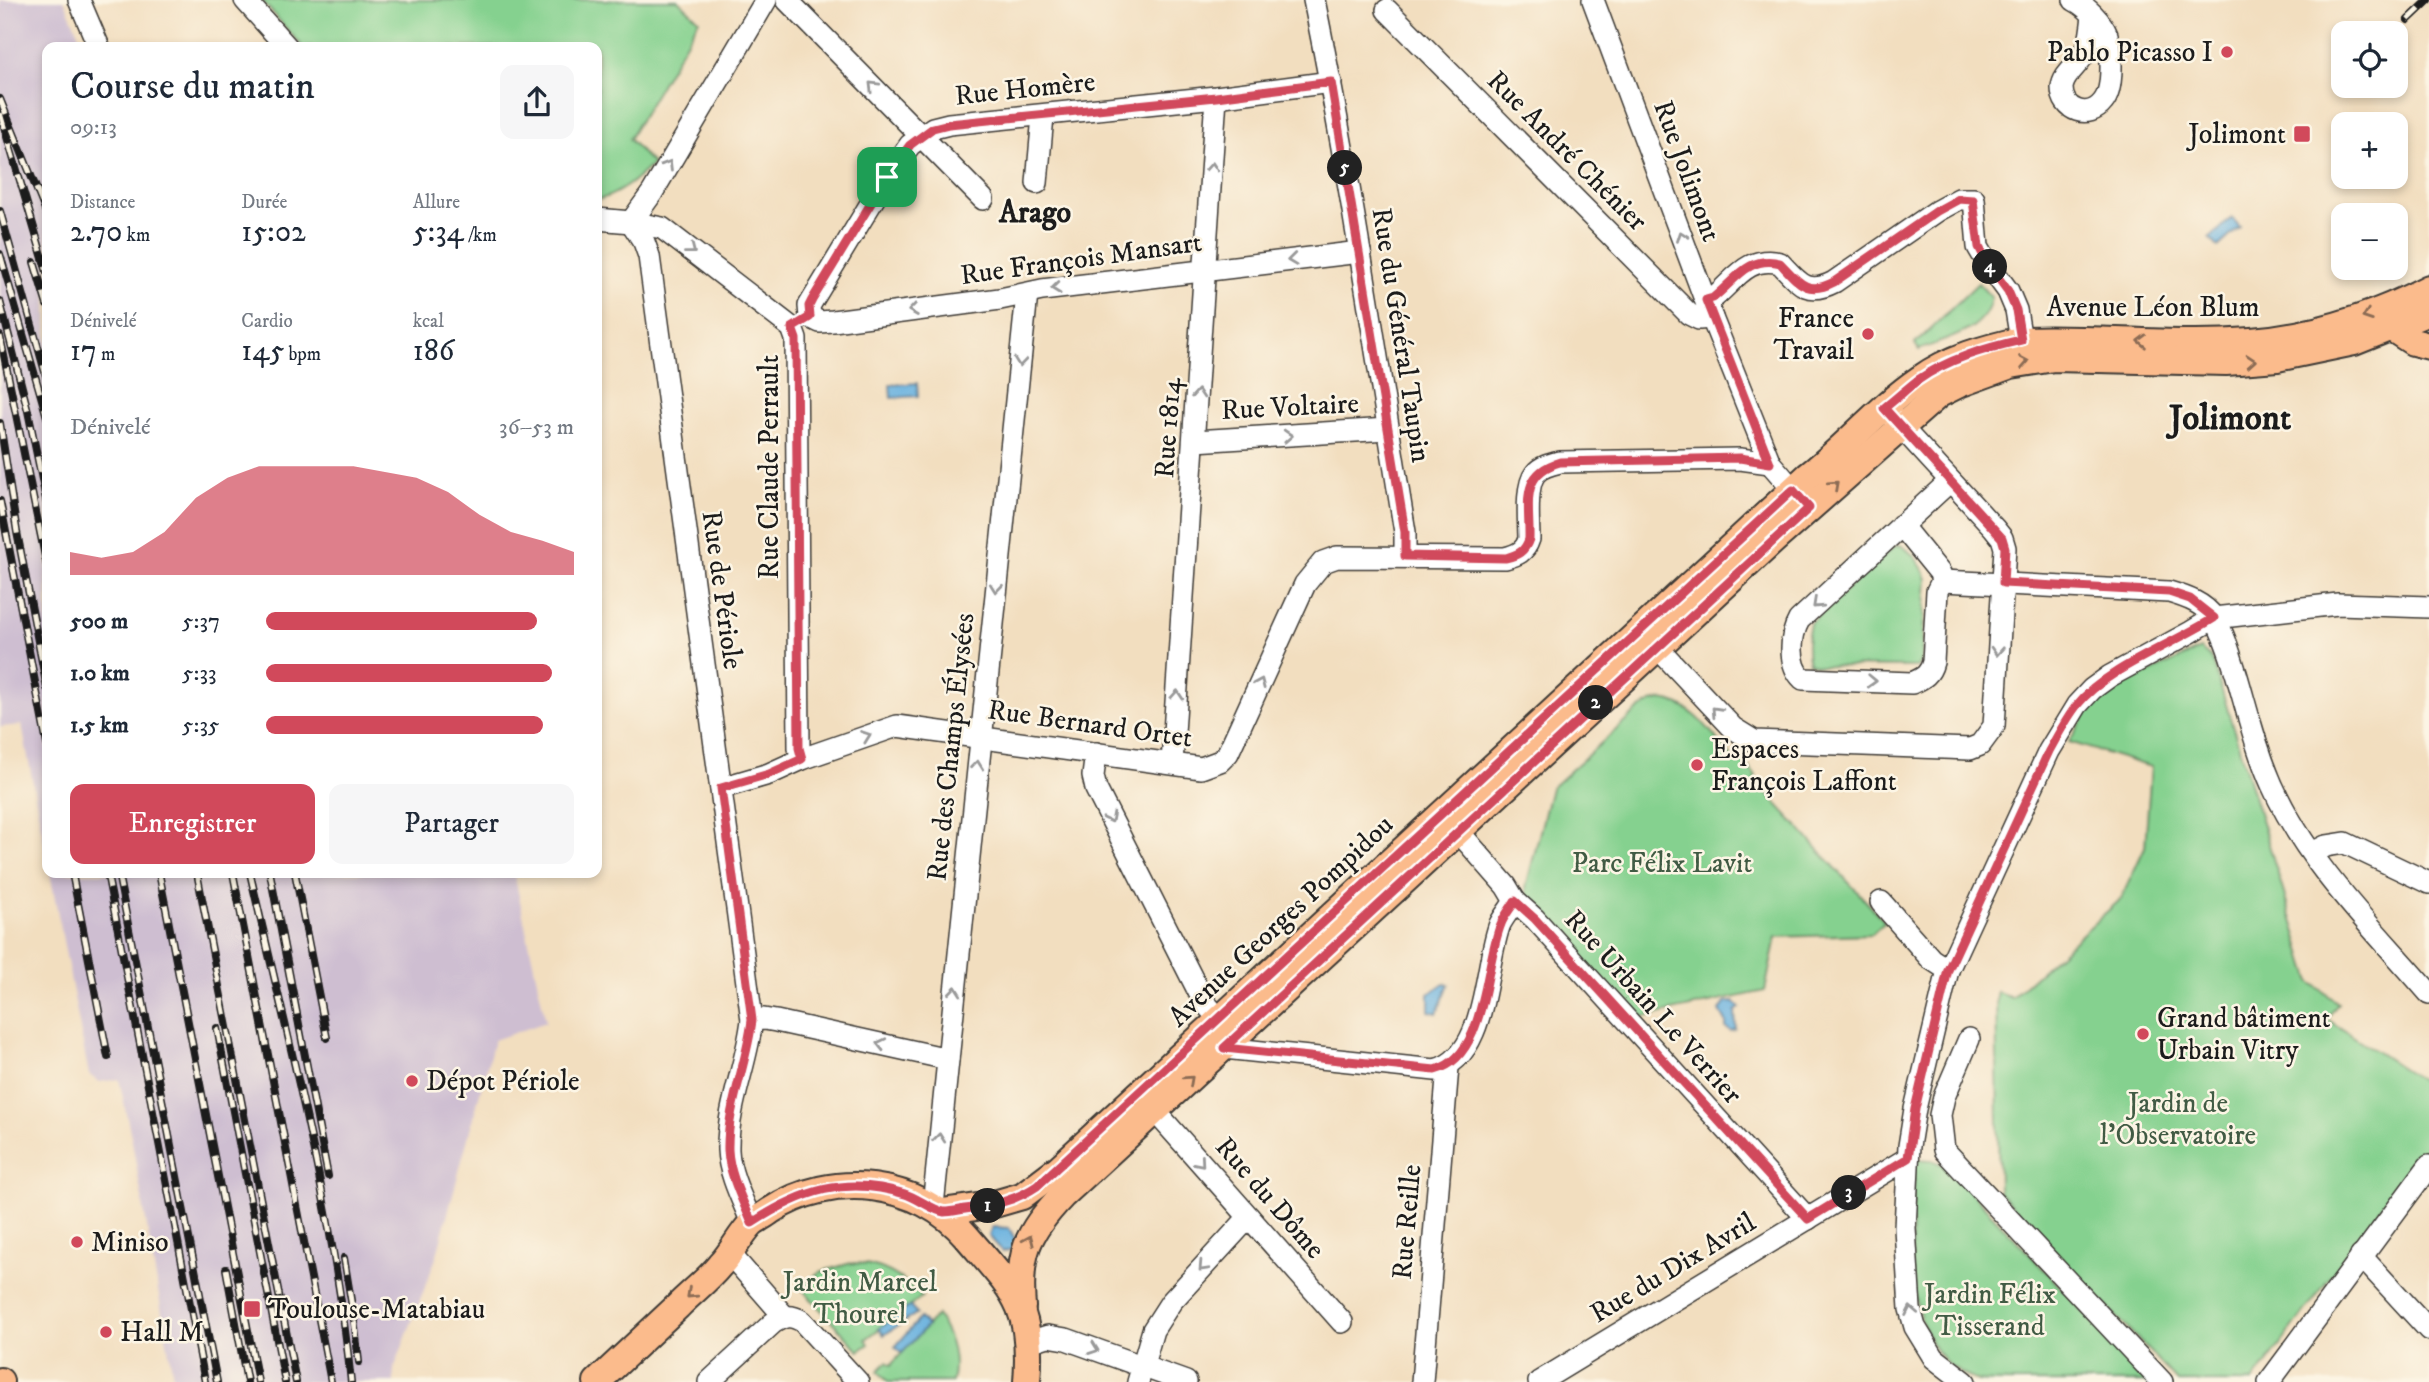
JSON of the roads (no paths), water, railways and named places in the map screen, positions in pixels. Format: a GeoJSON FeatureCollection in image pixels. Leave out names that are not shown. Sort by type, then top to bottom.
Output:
{"type":"FeatureCollection","features":[{"type":"Feature","properties":{"kind":"main road","name":"Avenue Léon Blum"},"geometry":{"type":"LineString","coordinates":[[1648,640],[1892,417],[1918,380],[1938,368],[1989,347],[2021,340],[2225,342],[2270,339],[2344,323],[2397,304],[2429,288]]}},
{"type":"Feature","properties":{"kind":"main road","name":"Avenue Léon Blum"},"geometry":{"type":"LineString","coordinates":[[1892,417],[1982,374],[2023,362],[2054,358],[2226,362],[2277,358],[2354,342],[2393,329],[2429,312]]}},
{"type":"Feature","properties":{"kind":"main road"},"geometry":{"type":"LineString","coordinates":[[2393,329],[2413,342],[2429,346]]}},
{"type":"Feature","properties":{"kind":"main road","name":"Avenue Georges Pompidou"},"geometry":{"type":"LineString","coordinates":[[1022,1307],[1023,1258],[1030,1236],[1040,1219],[1458,831],[1648,640]]}},
{"type":"Feature","properties":{"kind":"main road","name":"Avenue Georges Pompidou"},"geometry":{"type":"LineString","coordinates":[[938,1209],[1006,1201],[1022,1196],[1037,1186],[1648,640]]}},
{"type":"Feature","properties":{"kind":"main road"},"geometry":{"type":"LineString","coordinates":[[597,1382],[719,1267],[752,1223],[781,1204],[806,1193],[856,1185],[906,1194],[938,1209],[958,1226],[1009,1286],[1022,1307],[1029,1342],[1027,1382]]}},
{"type":"Feature","properties":{"kind":"street"},"geometry":{"type":"LineString","coordinates":[[79,0],[97,42]]}},
{"type":"Feature","properties":{"kind":"street"},"geometry":{"type":"LineString","coordinates":[[245,0],[283,42]]}},
{"type":"Feature","properties":{"kind":"street"},"geometry":{"type":"LineString","coordinates":[[631,222],[652,193],[766,0]]}},
{"type":"Feature","properties":{"kind":"street"},"geometry":{"type":"LineString","coordinates":[[787,0],[983,199]]}},
{"type":"Feature","properties":{"kind":"street","name":"Rue du Général Taupin"},"geometry":{"type":"LineString","coordinates":[[1314,0],[1360,252],[1405,532],[1405,556]]}},
{"type":"Feature","properties":{"kind":"street","name":"Rue Jolimont"},"geometry":{"type":"LineString","coordinates":[[1593,0],[1770,463],[1801,499]]}},
{"type":"Feature","properties":{"kind":"street"},"geometry":{"type":"LineString","coordinates":[[2074,0],[2093,17]]}},
{"type":"Feature","properties":{"kind":"street","name":"Rue André Chénier"},"geometry":{"type":"LineString","coordinates":[[1387,10],[1689,314],[1699,319],[1709,309]]}},
{"type":"Feature","properties":{"kind":"street","name":"Rue Homère"},"geometry":{"type":"LineString","coordinates":[[920,135],[949,124],[1044,116],[1331,82]]}},
{"type":"Feature","properties":{"kind":"street","name":"Rue 1814"},"geometry":{"type":"LineString","coordinates":[[1172,763],[1216,97]]}},
{"type":"Feature","properties":{"kind":"street"},"geometry":{"type":"LineString","coordinates":[[1037,183],[1044,116]]}},
{"type":"Feature","properties":{"kind":"street"},"geometry":{"type":"LineString","coordinates":[[801,323],[812,300],[887,177],[920,135]]}},
{"type":"Feature","properties":{"kind":"street"},"geometry":{"type":"LineString","coordinates":[[1709,309],[1713,298],[1747,267],[1758,261],[1780,263],[1799,283],[1810,289],[1821,289],[1937,211],[1959,199],[1973,200],[1979,247],[2008,291],[2016,310],[2021,340]]}},
{"type":"Feature","properties":{"kind":"street","name":"Rue Claude Perrault"},"geometry":{"type":"LineString","coordinates":[[602,219],[662,228],[801,323],[796,339],[799,748],[802,759]]}},
{"type":"Feature","properties":{"kind":"street","name":"Rue de Périole"},"geometry":{"type":"LineString","coordinates":[[631,222],[644,242],[649,256],[752,1020],[730,1122],[728,1153],[752,1223]]}},
{"type":"Feature","properties":{"kind":"street","name":"Rue François Mansart"},"geometry":{"type":"LineString","coordinates":[[801,323],[833,321],[1042,290],[1360,252]]}},
{"type":"Feature","properties":{"kind":"street","name":"Rue des Champs Élysées"},"geometry":{"type":"LineString","coordinates":[[938,1209],[948,1059],[1027,294]]}},
{"type":"Feature","properties":{"kind":"street"},"geometry":{"type":"LineString","coordinates":[[1648,640],[1733,729],[1754,741],[1970,749],[1980,745],[1994,726],[2005,548],[2002,538],[1892,417]]}},
{"type":"Feature","properties":{"kind":"street","name":"Rue Voltaire"},"geometry":{"type":"LineString","coordinates":[[1195,441],[1388,429]]}},
{"type":"Feature","properties":{"kind":"street","name":"Rue Bernard Ortet"},"geometry":{"type":"LineString","coordinates":[[721,788],[769,774],[802,759],[897,726],[1201,768],[1220,761],[1228,753],[1305,584],[1323,562],[1351,555],[1516,556],[1527,546],[1529,539],[1530,486],[1535,474],[1545,466],[1560,462],[1740,458],[1770,463]]}},
{"type":"Feature","properties":{"kind":"street"},"geometry":{"type":"LineString","coordinates":[[1901,526],[1940,573],[1942,581],[1937,592],[1933,662],[1930,671],[1922,679],[1912,683],[1803,678],[1793,664],[1793,630],[1799,620],[1901,526],[1950,481]]}},
{"type":"Feature","properties":{"kind":"street"},"geometry":{"type":"LineString","coordinates":[[1942,581],[2169,592],[2190,599],[2214,618],[2227,643],[2272,786],[2332,881],[2429,993]]}},
{"type":"Feature","properties":{"kind":"street"},"geometry":{"type":"LineString","coordinates":[[1965,1382],[1934,1358],[1915,1327],[1905,1257],[1908,1158],[1915,1109],[1948,970],[2049,751],[2077,705],[2110,676],[2214,618],[2338,604],[2429,607]]}},
{"type":"Feature","properties":{"kind":"street"},"geometry":{"type":"LineString","coordinates":[[1096,753],[1093,776],[1096,789],[1204,1002],[1220,1020]]}},
{"type":"Feature","properties":{"kind":"street","name":"Rue Urbain Le Verrier"},"geometry":{"type":"LineString","coordinates":[[1458,831],[1506,886],[1515,901],[1535,919],[1808,1219]]}},
{"type":"Feature","properties":{"kind":"street"},"geometry":{"type":"LineString","coordinates":[[2312,853],[2326,846],[2345,843],[2429,883]]}},
{"type":"Feature","properties":{"kind":"street"},"geometry":{"type":"LineString","coordinates":[[1224,1048],[1435,1070],[1448,1066],[1460,1055],[1474,1028],[1501,923],[1515,901]]}},
{"type":"Feature","properties":{"kind":"street"},"geometry":{"type":"LineString","coordinates":[[1881,902],[1931,959],[1948,970]]}},
{"type":"Feature","properties":{"kind":"street"},"geometry":{"type":"LineString","coordinates":[[752,1020],[776,1021],[948,1059]]}},
{"type":"Feature","properties":{"kind":"street"},"geometry":{"type":"LineString","coordinates":[[1969,1039],[1944,1097],[1940,1115],[1944,1150],[2162,1382]]}},
{"type":"Feature","properties":{"kind":"street","name":"Rue Reille"},"geometry":{"type":"LineString","coordinates":[[1422,1382],[1448,1066]]}},
{"type":"Feature","properties":{"kind":"street","name":"Rue du Dôme"},"geometry":{"type":"LineString","coordinates":[[1155,1111],[1342,1322]]}},
{"type":"Feature","properties":{"kind":"street","name":"Rue du Dix Avril"},"geometry":{"type":"LineString","coordinates":[[1539,1382],[1908,1158]]}},
{"type":"Feature","properties":{"kind":"street"},"geometry":{"type":"LineString","coordinates":[[2269,1382],[2429,1166]]}},
{"type":"Feature","properties":{"kind":"street"},"geometry":{"type":"LineString","coordinates":[[1140,1374],[1153,1330],[1171,1302],[1250,1217]]}},
{"type":"Feature","properties":{"kind":"street"},"geometry":{"type":"LineString","coordinates":[[730,1254],[784,1316]]}},
{"type":"Feature","properties":{"kind":"street"},"geometry":{"type":"LineString","coordinates":[[2361,1256],[2429,1330]]}},
{"type":"Feature","properties":{"kind":"street"},"geometry":{"type":"LineString","coordinates":[[709,1382],[784,1316],[802,1321],[858,1382]]}},
{"type":"Feature","properties":{"kind":"street"},"geometry":{"type":"LineString","coordinates":[[1029,1342],[1048,1336],[1066,1339],[1140,1374],[1186,1382]]}},
{"type":"Feature","properties":{"kind":"water"},"geometry":{"type":"Polygon","coordinates":[[[2232,218],[2240,227],[2218,247],[2210,238],[2232,218]]]}},
{"type":"Feature","properties":{"kind":"water"},"geometry":{"type":"Polygon","coordinates":[[[917,383],[918,396],[891,398],[890,385],[917,383]]]}},
{"type":"Feature","properties":{"kind":"water"},"geometry":{"type":"Polygon","coordinates":[[[1444,983],[1449,984],[1437,1013],[1429,1011],[1429,994],[1444,983]]]}},
{"type":"Feature","properties":{"kind":"water"},"geometry":{"type":"Polygon","coordinates":[[[1734,1002],[1740,1008],[1735,1011],[1736,1029],[1731,1031],[1726,1028],[1720,1011],[1725,1003],[1734,1002]]]}},
{"type":"Feature","properties":{"kind":"water"},"geometry":{"type":"Polygon","coordinates":[[[992,1227],[1009,1228],[1015,1239],[1012,1249],[1003,1252],[989,1236],[992,1227]]]}},
{"type":"Feature","properties":{"kind":"water"},"geometry":{"type":"Polygon","coordinates":[[[910,1306],[917,1313],[884,1335],[879,1329],[910,1306]]]}},
{"type":"Feature","properties":{"kind":"water"},"geometry":{"type":"Polygon","coordinates":[[[920,1318],[927,1326],[902,1353],[895,1347],[920,1318]]]}},
{"type":"Feature","properties":{"kind":"railway"},"geometry":{"type":"LineString","coordinates":[[2408,20],[2429,0]]}},
{"type":"Feature","properties":{"kind":"railway"},"geometry":{"type":"LineString","coordinates":[[0,99],[42,203]]}},
{"type":"Feature","properties":{"kind":"railway"},"geometry":{"type":"LineString","coordinates":[[0,113],[42,255]]}},
{"type":"Feature","properties":{"kind":"railway"},"geometry":{"type":"LineString","coordinates":[[0,211],[42,361]]}},
{"type":"Feature","properties":{"kind":"railway"},"geometry":{"type":"LineString","coordinates":[[0,254],[42,400]]}},
{"type":"Feature","properties":{"kind":"railway"},"geometry":{"type":"LineString","coordinates":[[34,262],[42,288]]}},
{"type":"Feature","properties":{"kind":"railway"},"geometry":{"type":"LineString","coordinates":[[0,301],[42,480]]}},
{"type":"Feature","properties":{"kind":"railway"},"geometry":{"type":"LineString","coordinates":[[0,336],[42,542]]}},
{"type":"Feature","properties":{"kind":"railway"},"geometry":{"type":"LineString","coordinates":[[0,423],[17,532],[42,662]]}},
{"type":"Feature","properties":{"kind":"railway"},"geometry":{"type":"LineString","coordinates":[[0,501],[42,718]]}},
{"type":"Feature","properties":{"kind":"railway"},"geometry":{"type":"LineString","coordinates":[[73,878],[108,1057]]}},
{"type":"Feature","properties":{"kind":"railway"},"geometry":{"type":"LineString","coordinates":[[108,878],[205,1382]]}},
{"type":"Feature","properties":{"kind":"railway"},"geometry":{"type":"LineString","coordinates":[[119,878],[217,1382]]}},
{"type":"Feature","properties":{"kind":"railway"},"geometry":{"type":"LineString","coordinates":[[160,878],[258,1382]]}},
{"type":"Feature","properties":{"kind":"railway"},"geometry":{"type":"LineString","coordinates":[[198,878],[296,1382]]}},
{"type":"Feature","properties":{"kind":"railway"},"geometry":{"type":"LineString","coordinates":[[234,878],[331,1382]]}},
{"type":"Feature","properties":{"kind":"railway"},"geometry":{"type":"LineString","coordinates":[[251,878],[322,1190],[351,1382]]}},
{"type":"Feature","properties":{"kind":"railway"},"geometry":{"type":"LineString","coordinates":[[271,878],[328,1176]]}},
{"type":"Feature","properties":{"kind":"railway"},"geometry":{"type":"LineString","coordinates":[[296,878],[327,1038]]}},
{"type":"Feature","properties":{"kind":"railway"},"geometry":{"type":"LineString","coordinates":[[217,1028],[285,1382]]}},
{"type":"Feature","properties":{"kind":"railway"},"geometry":{"type":"LineString","coordinates":[[344,1258],[359,1362]]}},
{"type":"Feature","properties":{"kind":"railway"},"geometry":{"type":"LineString","coordinates":[[226,1269],[247,1382]]}},
{"type":"Feature","properties":{"kind":"place","name":"Pablo Picasso I"},"geometry":{"type":"Point","coordinates":[2227,52]}},
{"type":"Feature","properties":{"kind":"place","name":"Jolimont"},"geometry":{"type":"Point","coordinates":[2302,134]}},
{"type":"Feature","properties":{"kind":"place","name":"France Travail"},"geometry":{"type":"Point","coordinates":[1868,334]}},
{"type":"Feature","properties":{"kind":"place","name":"Espaces François Laffont"},"geometry":{"type":"Point","coordinates":[1697,765]}},
{"type":"Feature","properties":{"kind":"place","name":"Grand bâtiment Urbain Vitry"},"geometry":{"type":"Point","coordinates":[2143,1034]}},
{"type":"Feature","properties":{"kind":"place","name":"Dépot Périole"},"geometry":{"type":"Point","coordinates":[412,1081]}},
{"type":"Feature","properties":{"kind":"place","name":"Miniso"},"geometry":{"type":"Point","coordinates":[77,1242]}},
{"type":"Feature","properties":{"kind":"place","name":"Toulouse-Matabiau"},"geometry":{"type":"Point","coordinates":[252,1309]}},
{"type":"Feature","properties":{"kind":"place","name":"Hall M"},"geometry":{"type":"Point","coordinates":[106,1332]}},
{"type":"Feature","properties":{"kind":"district","name":"Arago"},"geometry":{"type":"Point","coordinates":[1035,213]}},
{"type":"Feature","properties":{"kind":"district","name":"Jolimont"},"geometry":{"type":"Point","coordinates":[2230,419]}},
{"type":"Feature","properties":{"kind":"park label","name":"Parc Félix Lavit"},"geometry":{"type":"Point","coordinates":[1662,863]}},
{"type":"Feature","properties":{"kind":"park label","name":"Jardin de l'Observatoire"},"geometry":{"type":"Point","coordinates":[2178,1119]}},
{"type":"Feature","properties":{"kind":"park label","name":"Jardin Marcel Thourel"},"geometry":{"type":"Point","coordinates":[860,1298]}},
{"type":"Feature","properties":{"kind":"park label","name":"Jardin Félix Tisserand"},"geometry":{"type":"Point","coordinates":[1990,1310]}}]}
